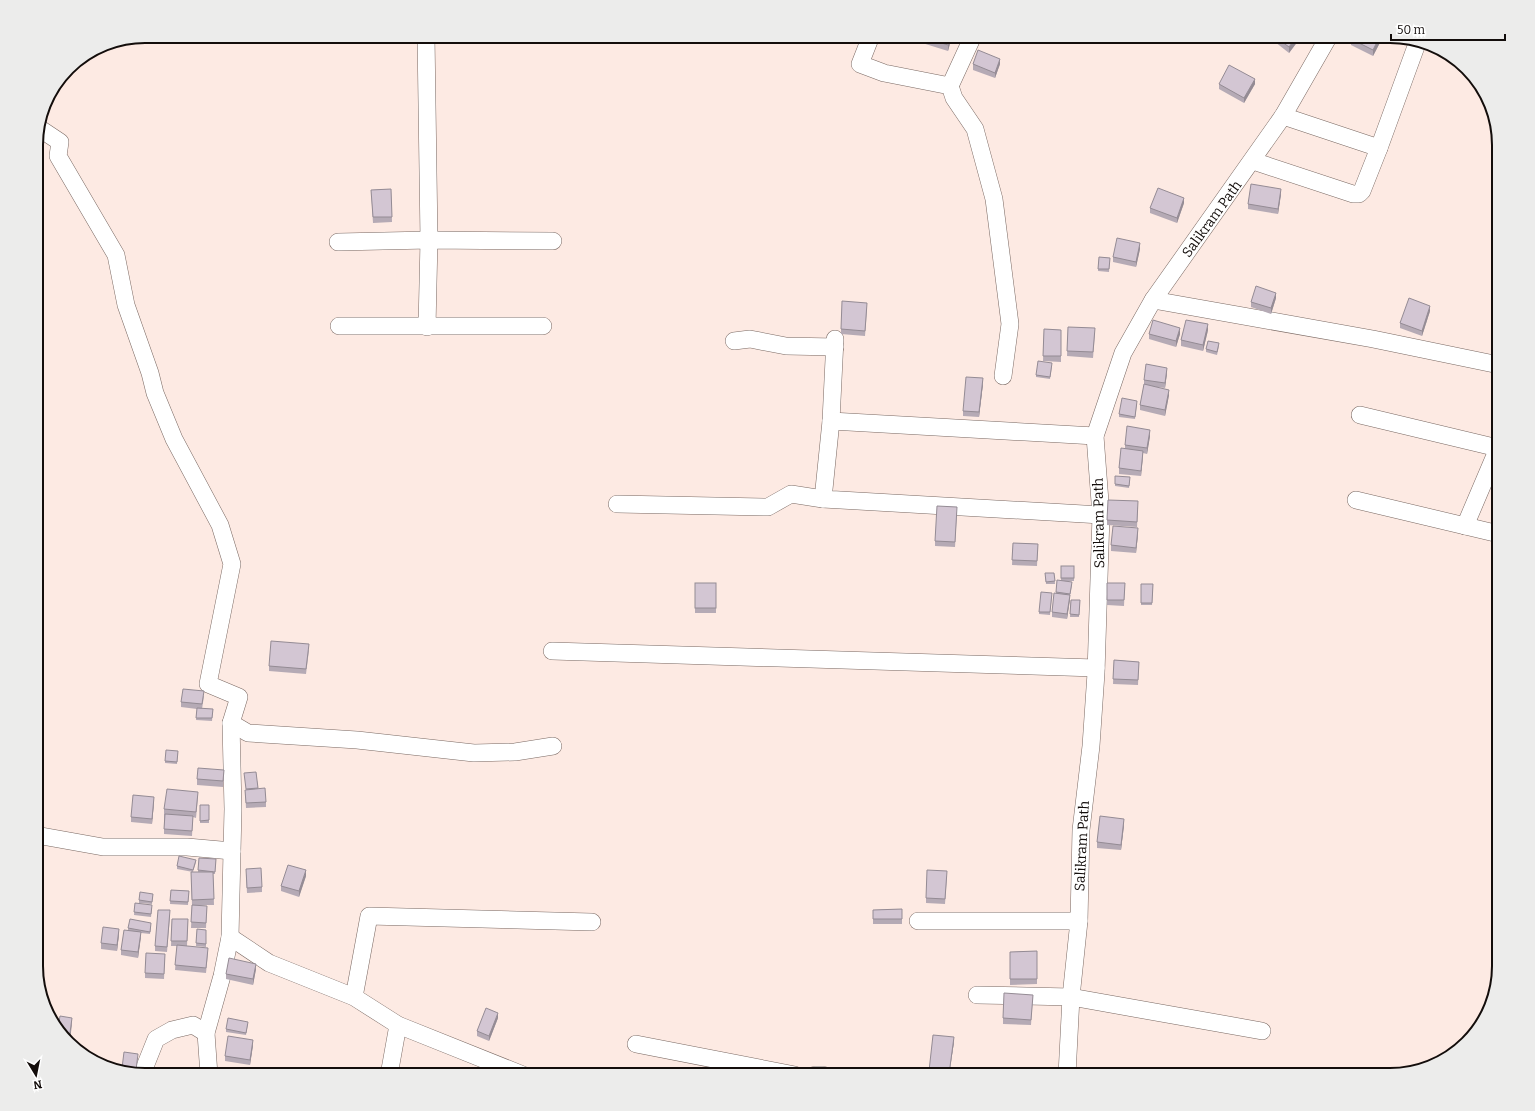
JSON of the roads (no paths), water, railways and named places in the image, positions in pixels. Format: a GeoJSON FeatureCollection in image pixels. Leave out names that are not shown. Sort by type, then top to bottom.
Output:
{"type":"FeatureCollection","features":[{"type":"Feature","properties":{"kind":"street"},"geometry":{"type":"LineString","coordinates":[[426,43],[429,240],[427,326]]}},
{"type":"Feature","properties":{"kind":"street"},"geometry":{"type":"LineString","coordinates":[[868,43],[860,64],[884,73],[950,86]]}},
{"type":"Feature","properties":{"kind":"street"},"geometry":{"type":"LineString","coordinates":[[970,43],[950,86],[954,98],[975,128],[994,199],[1010,324],[1003,376]]}},
{"type":"Feature","properties":{"kind":"street","name":"Salikram Path"},"geometry":{"type":"LineString","coordinates":[[1067,1068],[1071,997],[1079,920],[1081,830],[1091,746],[1096,668],[1101,515],[1095,436],[1123,353],[1153,300],[1253,161],[1283,116],[1325,43]]}},
{"type":"Feature","properties":{"kind":"street"},"geometry":{"type":"LineString","coordinates":[[1253,161],[1353,194],[1359,194],[1362,191],[1379,148],[1416,47]]}},
{"type":"Feature","properties":{"kind":"street"},"geometry":{"type":"LineString","coordinates":[[1283,116],[1379,148]]}},
{"type":"Feature","properties":{"kind":"street"},"geometry":{"type":"LineString","coordinates":[[44,131],[60,142],[58,156],[116,255],[126,304],[150,373],[155,393],[174,439],[220,525],[232,564],[208,684],[239,697],[231,723],[232,851],[230,937],[222,976],[206,1033],[208,1068]]}},
{"type":"Feature","properties":{"kind":"street"},"geometry":{"type":"LineString","coordinates":[[338,242],[429,240],[553,241]]}},
{"type":"Feature","properties":{"kind":"street"},"geometry":{"type":"LineString","coordinates":[[1153,300],[1373,339],[1492,364]]}},
{"type":"Feature","properties":{"kind":"street"},"geometry":{"type":"LineString","coordinates":[[339,326],[543,326]]}},
{"type":"Feature","properties":{"kind":"street"},"geometry":{"type":"LineString","coordinates":[[734,341],[750,339],[786,346],[835,343],[831,421],[823,499]]}},
{"type":"Feature","properties":{"kind":"street"},"geometry":{"type":"LineString","coordinates":[[1360,415],[1492,446]]}},
{"type":"Feature","properties":{"kind":"street"},"geometry":{"type":"LineString","coordinates":[[831,421],[1095,436]]}},
{"type":"Feature","properties":{"kind":"street"},"geometry":{"type":"LineString","coordinates":[[1465,526],[1492,461]]}},
{"type":"Feature","properties":{"kind":"street"},"geometry":{"type":"LineString","coordinates":[[617,504],[768,507],[791,494],[823,499],[1101,515]]}},
{"type":"Feature","properties":{"kind":"street"},"geometry":{"type":"LineString","coordinates":[[1356,500],[1492,532]]}},
{"type":"Feature","properties":{"kind":"street"},"geometry":{"type":"LineString","coordinates":[[552,651],[1096,668]]}},
{"type":"Feature","properties":{"kind":"street"},"geometry":{"type":"LineString","coordinates":[[231,723],[248,733],[357,740],[474,752],[515,752],[553,746]]}},
{"type":"Feature","properties":{"kind":"street"},"geometry":{"type":"LineString","coordinates":[[43,836],[103,847],[187,847],[232,851]]}},
{"type":"Feature","properties":{"kind":"street"},"geometry":{"type":"LineString","coordinates":[[354,997],[369,916],[592,922]]}},
{"type":"Feature","properties":{"kind":"street"},"geometry":{"type":"LineString","coordinates":[[918,921],[1079,920]]}},
{"type":"Feature","properties":{"kind":"street"},"geometry":{"type":"LineString","coordinates":[[230,937],[269,963],[354,997],[398,1024],[506,1068]]}},
{"type":"Feature","properties":{"kind":"street"},"geometry":{"type":"LineString","coordinates":[[977,995],[1071,997],[1262,1031]]}},
{"type":"Feature","properties":{"kind":"street"},"geometry":{"type":"LineString","coordinates":[[390,1068],[398,1024]]}},
{"type":"Feature","properties":{"kind":"street"},"geometry":{"type":"LineString","coordinates":[[144,1068],[156,1038],[172,1030],[193,1025],[206,1033]]}},
{"type":"Feature","properties":{"kind":"street"},"geometry":{"type":"LineString","coordinates":[[636,1044],[759,1068]]}}]}
